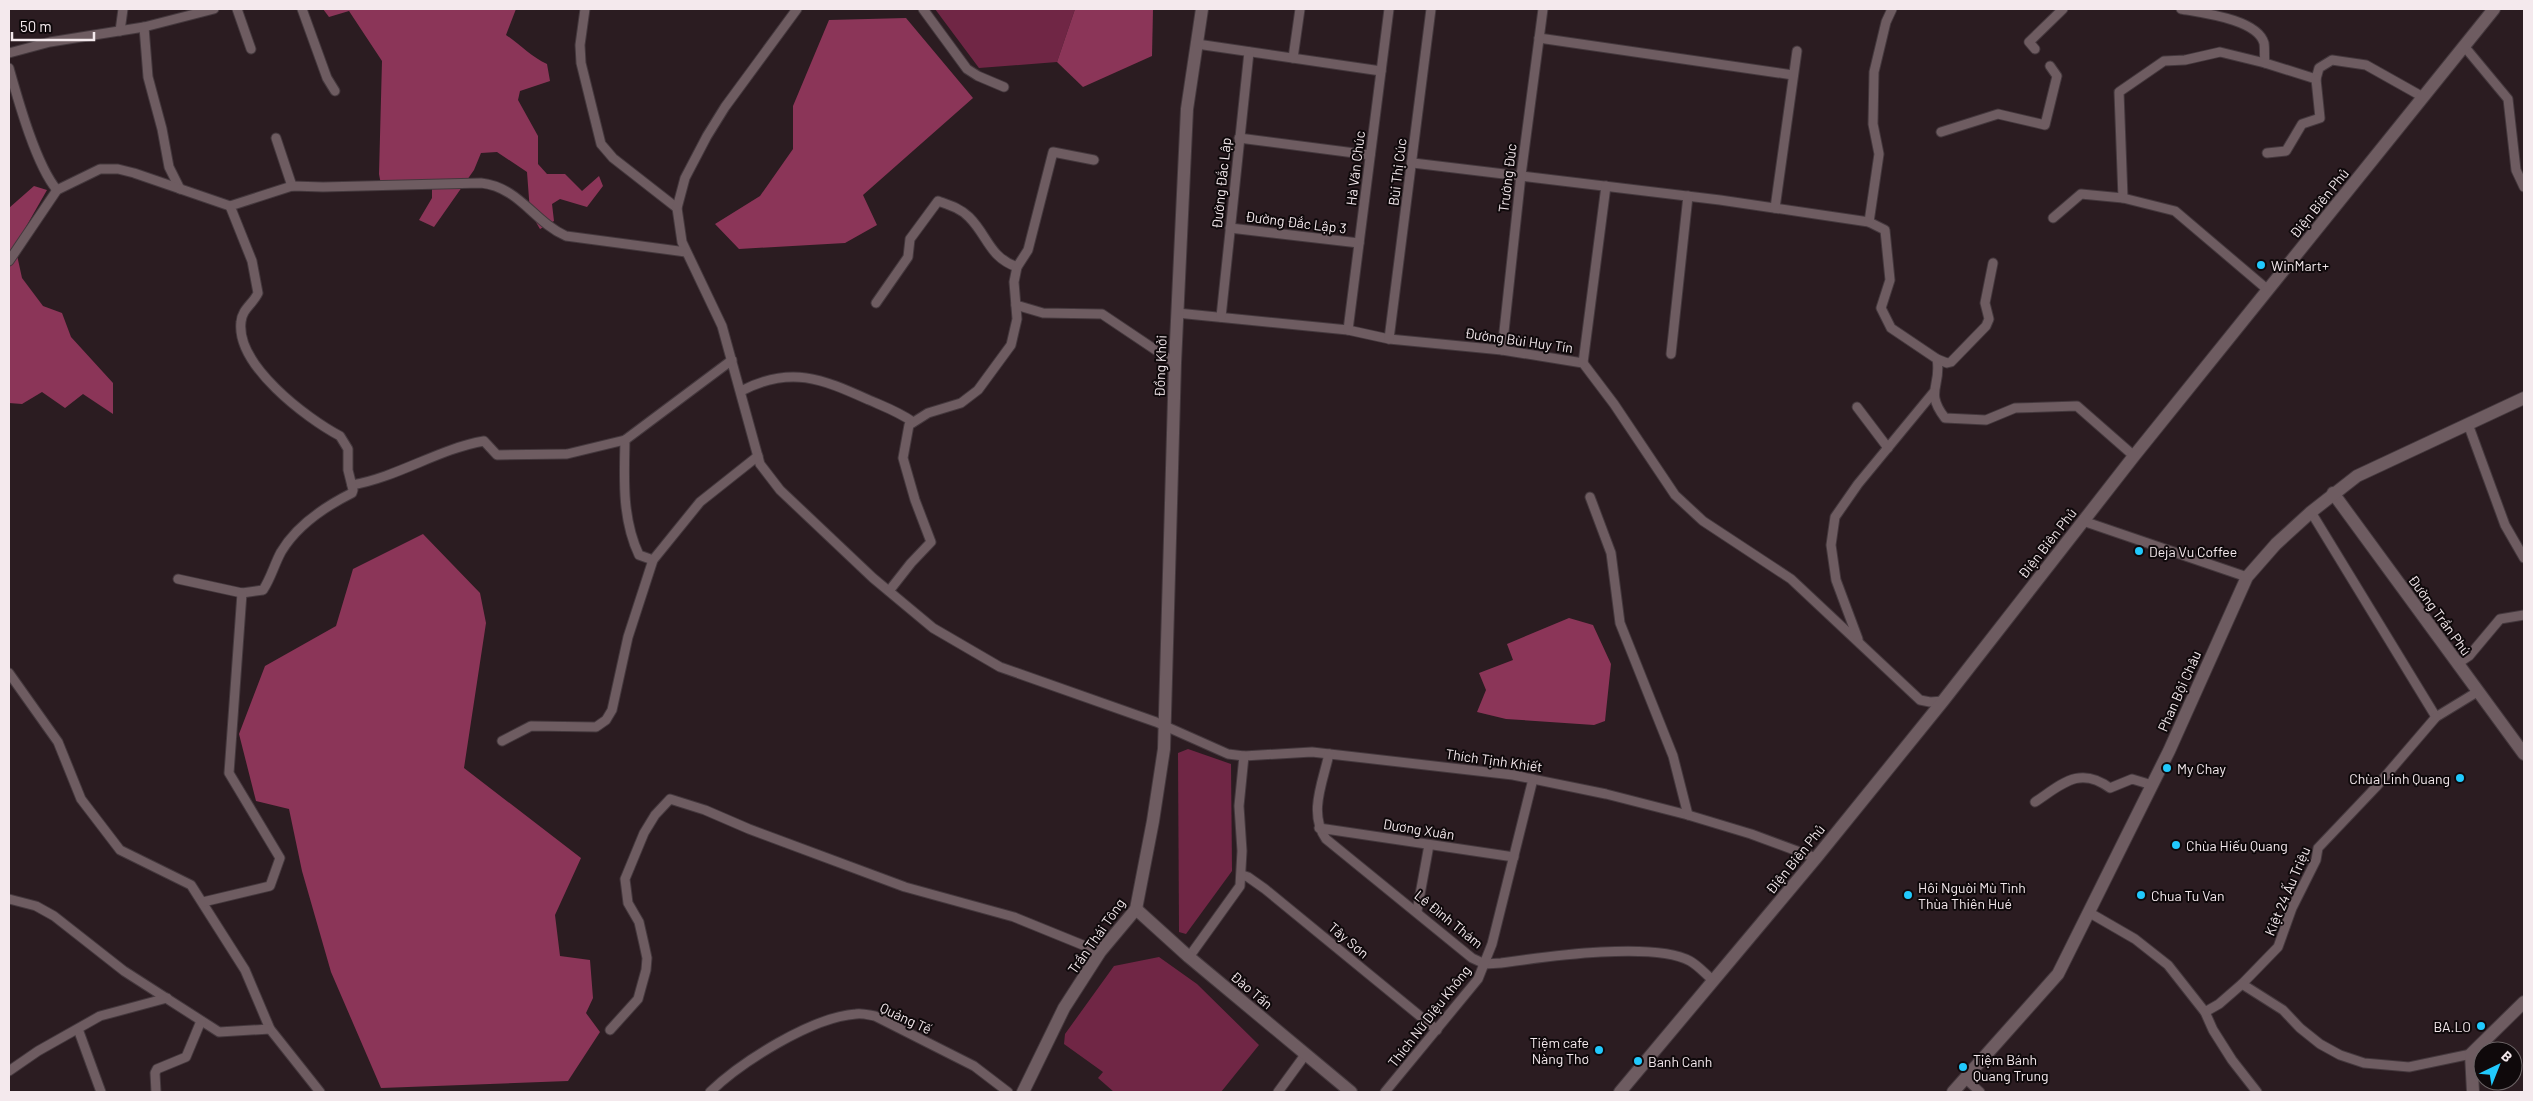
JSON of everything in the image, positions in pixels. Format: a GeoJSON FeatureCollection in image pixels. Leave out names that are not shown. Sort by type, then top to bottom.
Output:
{"type":"FeatureCollection","features":[{"type":"Feature","properties":{"kind":"street"},"geometry":{"type":"LineString","coordinates":[[120,31],[123,9]]}},
{"type":"Feature","properties":{"kind":"street"},"geometry":{"type":"LineString","coordinates":[[9,53],[50,42],[144,28],[214,9]]}},
{"type":"Feature","properties":{"kind":"street"},"geometry":{"type":"LineString","coordinates":[[237,9],[251,49]]}},
{"type":"Feature","properties":{"kind":"street"},"geometry":{"type":"LineString","coordinates":[[302,9],[327,78],[335,91]]}},
{"type":"Feature","properties":{"kind":"street"},"geometry":{"type":"LineString","coordinates":[[586,9],[580,45],[581,63],[601,144],[613,158],[677,208],[685,178],[707,136],[725,107],[797,9]]}},
{"type":"Feature","properties":{"kind":"street"},"geometry":{"type":"LineString","coordinates":[[923,9],[967,69],[978,76],[1004,86]]}},
{"type":"Feature","properties":{"kind":"street","name":"Đồng Khởi"},"geometry":{"type":"LineString","coordinates":[[1163,725],[1175,363],[1187,109],[1202,9]]}},
{"type":"Feature","properties":{"kind":"street"},"geometry":{"type":"LineString","coordinates":[[1293,58],[1300,9]]}},
{"type":"Feature","properties":{"kind":"street","name":"Hà Văn Chúc"},"geometry":{"type":"LineString","coordinates":[[1348,330],[1389,9]]}},
{"type":"Feature","properties":{"kind":"street","name":"Bùi Thị Cúc"},"geometry":{"type":"LineString","coordinates":[[1389,339],[1413,163],[1431,9]]}},
{"type":"Feature","properties":{"kind":"street","name":"Trường Đúc"},"geometry":{"type":"LineString","coordinates":[[1502,350],[1521,175],[1543,9]]}},
{"type":"Feature","properties":{"kind":"street"},"geometry":{"type":"LineString","coordinates":[[1869,222],[1879,154],[1873,124],[1874,72],[1886,22],[1892,9]]}},
{"type":"Feature","properties":{"kind":"street"},"geometry":{"type":"LineString","coordinates":[[2035,49],[2029,42],[2063,9]]}},
{"type":"Feature","properties":{"kind":"street"},"geometry":{"type":"LineString","coordinates":[[2181,9],[2237,21],[2255,31],[2264,42],[2264,63]]}},
{"type":"Feature","properties":{"kind":"street","name":"Điện Biên Phủ"},"geometry":{"type":"LineString","coordinates":[[1620,1092],[1816,858],[1943,700],[2134,456],[2494,9]]}},
{"type":"Feature","properties":{"kind":"street"},"geometry":{"type":"LineString","coordinates":[[144,28],[148,77],[169,167],[181,189]]}},
{"type":"Feature","properties":{"kind":"street"},"geometry":{"type":"LineString","coordinates":[[1539,38],[1793,75]]}},
{"type":"Feature","properties":{"kind":"street"},"geometry":{"type":"LineString","coordinates":[[1197,44],[1381,71]]}},
{"type":"Feature","properties":{"kind":"street"},"geometry":{"type":"LineString","coordinates":[[2464,46],[2508,99],[2516,170],[2524,187]]}},
{"type":"Feature","properties":{"kind":"street"},"geometry":{"type":"LineString","coordinates":[[1775,208],[1797,51]]}},
{"type":"Feature","properties":{"kind":"street","name":"Đường Đắc Lập"},"geometry":{"type":"LineString","coordinates":[[1221,317],[1249,52]]}},
{"type":"Feature","properties":{"kind":"street"},"geometry":{"type":"LineString","coordinates":[[2123,198],[2119,92],[2164,61],[2185,60],[2220,52],[2316,79]]}},
{"type":"Feature","properties":{"kind":"street"},"geometry":{"type":"LineString","coordinates":[[2267,153],[2286,151],[2302,124],[2320,118],[2316,79],[2318,68],[2332,60],[2366,65],[2423,97]]}},
{"type":"Feature","properties":{"kind":"street"},"geometry":{"type":"LineString","coordinates":[[1942,132],[1998,114],[2045,125],[2057,76],[2050,66]]}},
{"type":"Feature","properties":{"kind":"street"},"geometry":{"type":"LineString","coordinates":[[9,68],[25,119],[47,176],[57,190]]}},
{"type":"Feature","properties":{"kind":"street"},"geometry":{"type":"LineString","coordinates":[[276,138],[292,186]]}},
{"type":"Feature","properties":{"kind":"street"},"geometry":{"type":"LineString","coordinates":[[1239,138],[1370,155]]}},
{"type":"Feature","properties":{"kind":"street"},"geometry":{"type":"LineString","coordinates":[[889,591],[911,563],[931,542],[915,500],[903,458],[909,425],[928,413],[961,403],[978,390],[1011,345],[1017,319],[1014,282],[1017,268],[1028,250],[1053,152],[1094,160]]}},
{"type":"Feature","properties":{"kind":"street"},"geometry":{"type":"LineString","coordinates":[[1413,163],[1688,196],[1869,222],[1885,230],[1890,280],[1881,308],[1891,328],[1937,359],[1947,363],[1951,362],[1986,326],[1990,319],[1985,303],[1993,263]]}},
{"type":"Feature","properties":{"kind":"street"},"geometry":{"type":"LineString","coordinates":[[9,261],[57,190],[90,173],[106,169],[134,173],[230,206],[292,186],[489,184],[512,194],[556,231],[566,236],[686,252]]}},
{"type":"Feature","properties":{"kind":"street"},"geometry":{"type":"LineString","coordinates":[[1583,363],[1606,186]]}},
{"type":"Feature","properties":{"kind":"street"},"geometry":{"type":"LineString","coordinates":[[2053,218],[2080,194],[2123,198],[2175,211],[2268,290]]}},
{"type":"Feature","properties":{"kind":"street"},"geometry":{"type":"LineString","coordinates":[[1671,354],[1688,196]]}},
{"type":"Feature","properties":{"kind":"street"},"geometry":{"type":"LineString","coordinates":[[876,303],[908,257],[910,239],[938,201],[962,210],[981,231],[995,254],[1004,262],[1017,268]]}},
{"type":"Feature","properties":{"kind":"street"},"geometry":{"type":"LineString","coordinates":[[178,579],[242,593],[263,590],[272,576],[283,549],[297,532],[320,510],[352,494],[348,470],[348,449],[345,442],[340,436],[279,394],[242,340],[243,312],[258,293],[252,261],[230,206]]}},
{"type":"Feature","properties":{"kind":"street","name":"Thích Tịnh Khiết"},"geometry":{"type":"LineString","coordinates":[[677,208],[682,242],[722,326],[760,464],[780,490],[889,591],[933,628],[1000,666],[1163,725],[1228,754],[1244,756],[1312,752],[1533,779],[1606,794],[1688,816],[1751,834],[1816,858]]}},
{"type":"Feature","properties":{"kind":"street","name":"Đường Đắc Lập 3"},"geometry":{"type":"LineString","coordinates":[[1230,228],[1359,243]]}},
{"type":"Feature","properties":{"kind":"street"},"geometry":{"type":"LineString","coordinates":[[1016,305],[1043,313],[1102,314],[1175,363]]}},
{"type":"Feature","properties":{"kind":"street","name":"Đường Bùi Huy Tín"},"geometry":{"type":"LineString","coordinates":[[1177,313],[1348,330],[1389,339],[1502,350],[1583,363],[1614,404],[1675,495],[1703,521],[1791,579],[1920,700],[1930,702],[1943,700]]}},
{"type":"Feature","properties":{"kind":"street"},"geometry":{"type":"LineString","coordinates":[[1859,641],[1836,580],[1831,545],[1835,516],[1858,484],[1933,393],[1939,367],[1937,359]]}},
{"type":"Feature","properties":{"kind":"street"},"geometry":{"type":"LineString","coordinates":[[352,485],[370,482],[449,450],[484,441],[498,456],[567,454],[625,440],[732,360]]}},
{"type":"Feature","properties":{"kind":"street"},"geometry":{"type":"LineString","coordinates":[[741,391],[762,380],[796,377],[828,382],[898,411],[913,422]]}},
{"type":"Feature","properties":{"kind":"street"},"geometry":{"type":"LineString","coordinates":[[1933,393],[1937,407],[1946,418],[1965,420],[1986,420],[2015,408],[2078,406],[2134,456]]}},
{"type":"Feature","properties":{"kind":"street","name":"Phan Bội Châu"},"geometry":{"type":"LineString","coordinates":[[1953,1092],[2058,974],[2152,785],[2247,577],[2276,544],[2311,512],[2357,476],[2524,398]]}},
{"type":"Feature","properties":{"kind":"street"},"geometry":{"type":"LineString","coordinates":[[1857,407],[1888,448]]}},
{"type":"Feature","properties":{"kind":"street"},"geometry":{"type":"LineString","coordinates":[[2468,424],[2505,525],[2524,558]]}},
{"type":"Feature","properties":{"kind":"street"},"geometry":{"type":"LineString","coordinates":[[625,440],[624,491],[630,536],[639,555],[653,560]]}},
{"type":"Feature","properties":{"kind":"street"},"geometry":{"type":"LineString","coordinates":[[502,741],[532,726],[596,727],[606,720],[612,710],[628,637],[653,560],[700,502],[758,456]]}},
{"type":"Feature","properties":{"kind":"street","name":"Đường Trần Phú"},"geometry":{"type":"LineString","coordinates":[[2334,493],[2477,692],[2524,754]]}},
{"type":"Feature","properties":{"kind":"street"},"geometry":{"type":"LineString","coordinates":[[1590,497],[1611,554],[1620,623],[1674,756],[1688,816]]}},
{"type":"Feature","properties":{"kind":"street"},"geometry":{"type":"LineString","coordinates":[[2311,512],[2436,717]]}},
{"type":"Feature","properties":{"kind":"street"},"geometry":{"type":"LineString","coordinates":[[2083,521],[2247,577]]}},
{"type":"Feature","properties":{"kind":"street"},"geometry":{"type":"LineString","coordinates":[[203,902],[270,886],[280,858],[229,773],[242,593]]}},
{"type":"Feature","properties":{"kind":"street"},"geometry":{"type":"LineString","coordinates":[[2457,664],[2469,656],[2500,619],[2524,616],[2524,610]]}},
{"type":"Feature","properties":{"kind":"street"},"geometry":{"type":"LineString","coordinates":[[9,673],[58,742],[81,799],[120,850],[191,885],[245,970],[270,1030],[320,1092]]}},
{"type":"Feature","properties":{"kind":"street","name":"Kiệt 24 Ấu Triệu"},"geometry":{"type":"LineString","coordinates":[[2206,1012],[2219,1004],[2242,984],[2278,947],[2292,908],[2316,860],[2318,848],[2376,787],[2436,717],[2477,692]]}},
{"type":"Feature","properties":{"kind":"street","name":"Trần Thái Tông"},"geometry":{"type":"LineString","coordinates":[[1022,1092],[1064,1008],[1100,952],[1136,909],[1154,821],[1164,749],[1163,725]]}},
{"type":"Feature","properties":{"kind":"street"},"geometry":{"type":"LineString","coordinates":[[1319,828],[1316,819],[1317,805],[1330,754]]}},
{"type":"Feature","properties":{"kind":"street"},"geometry":{"type":"LineString","coordinates":[[1189,957],[1238,892],[1242,875],[1239,806],[1244,756]]}},
{"type":"Feature","properties":{"kind":"street"},"geometry":{"type":"LineString","coordinates":[[2035,802],[2075,777],[2097,779],[2110,788],[2132,778],[2152,785]]}},
{"type":"Feature","properties":{"kind":"street","name":"Thích Nữ Diệu Không"},"geometry":{"type":"LineString","coordinates":[[1386,1092],[1478,979],[1492,944],[1533,779]]}},
{"type":"Feature","properties":{"kind":"street"},"geometry":{"type":"LineString","coordinates":[[610,1030],[638,999],[646,970],[647,958],[639,922],[628,903],[625,878],[644,833],[655,814],[670,799],[705,810],[749,829],[905,887],[1014,917],[1100,952]]}},
{"type":"Feature","properties":{"kind":"street","name":"Dương Xuân"},"geometry":{"type":"LineString","coordinates":[[1319,828],[1514,857]]}},
{"type":"Feature","properties":{"kind":"street","name":"Lê Đình Thám"},"geometry":{"type":"LineString","coordinates":[[1319,828],[1326,839],[1417,911],[1472,958],[1485,964],[1640,951],[1667,954],[1690,961],[1714,981]]}},
{"type":"Feature","properties":{"kind":"street"},"geometry":{"type":"LineString","coordinates":[[1417,911],[1430,844]]}},
{"type":"Feature","properties":{"kind":"street","name":"Tây Sơn"},"geometry":{"type":"LineString","coordinates":[[1242,875],[1265,889],[1437,1030]]}},
{"type":"Feature","properties":{"kind":"street"},"geometry":{"type":"LineString","coordinates":[[9,899],[36,906],[54,916],[124,971],[219,1032],[270,1030]]}},
{"type":"Feature","properties":{"kind":"street","name":"Đào Tấn"},"geometry":{"type":"LineString","coordinates":[[1136,909],[1189,957],[1351,1092]]}},
{"type":"Feature","properties":{"kind":"street"},"geometry":{"type":"LineString","coordinates":[[2090,913],[2135,939],[2168,965],[2206,1012],[2213,1030],[2232,1060],[2257,1092]]}},
{"type":"Feature","properties":{"kind":"street"},"geometry":{"type":"LineString","coordinates":[[2242,984],[2283,1010],[2300,1028],[2320,1044],[2340,1055],[2364,1063],[2409,1067],[2471,1054],[2524,1002]]}},
{"type":"Feature","properties":{"kind":"street"},"geometry":{"type":"LineString","coordinates":[[9,1071],[100,1016],[167,998]]}},
{"type":"Feature","properties":{"kind":"street","name":"Quảng Tế"},"geometry":{"type":"LineString","coordinates":[[710,1092],[771,1047],[826,1020],[857,1014],[875,1016],[974,1066],[1008,1092]]}},
{"type":"Feature","properties":{"kind":"street"},"geometry":{"type":"LineString","coordinates":[[156,1092],[155,1073],[157,1069],[186,1058],[201,1021]]}},
{"type":"Feature","properties":{"kind":"street"},"geometry":{"type":"LineString","coordinates":[[78,1029],[101,1092]]}},
{"type":"Feature","properties":{"kind":"street"},"geometry":{"type":"LineString","coordinates":[[2471,1054],[2473,1092]]}},
{"type":"Feature","properties":{"kind":"street"},"geometry":{"type":"LineString","coordinates":[[1278,1092],[1305,1055]]}},
{"type":"Feature","properties":{"kind":"street"},"geometry":{"type":"LineString","coordinates":[[1966,1079],[1980,1092]]}},
{"type":"Feature","properties":{"kind":"shaded area"},"geometry":{"type":"Polygon","coordinates":[[[323,9],[516,9],[506,35],[547,64],[550,81],[520,91],[518,100],[538,136],[538,164],[547,174],[565,174],[582,191],[599,176],[603,186],[587,207],[560,199],[552,204],[554,221],[540,229],[530,212],[527,172],[497,152],[481,153],[474,170],[434,227],[419,220],[432,198],[432,185],[382,190],[379,174],[382,61],[349,11],[329,17],[323,9]]]}},
{"type":"Feature","properties":{"kind":"shaded area"},"geometry":{"type":"Polygon","coordinates":[[[935,9],[1075,9],[1057,62],[979,68],[935,9]]]}},
{"type":"Feature","properties":{"kind":"shaded area"},"geometry":{"type":"Polygon","coordinates":[[[1075,9],[1153,9],[1152,56],[1083,87],[1057,62],[1075,9]]]}},
{"type":"Feature","properties":{"kind":"shaded area"},"geometry":{"type":"Polygon","coordinates":[[[906,18],[973,98],[863,195],[877,225],[845,243],[739,249],[715,224],[760,196],[793,149],[793,106],[829,20],[906,18]]]}},
{"type":"Feature","properties":{"kind":"shaded area"},"geometry":{"type":"Polygon","coordinates":[[[34,186],[47,190],[15,246],[22,278],[43,306],[62,313],[71,337],[113,383],[113,414],[83,394],[65,408],[42,392],[22,404],[9,403],[9,208],[34,186]]]}},
{"type":"Feature","properties":{"kind":"shaded area"},"geometry":{"type":"Polygon","coordinates":[[[423,534],[480,593],[486,623],[464,768],[581,858],[555,915],[560,956],[590,960],[593,998],[586,1013],[600,1032],[568,1081],[381,1088],[331,972],[302,871],[289,809],[256,801],[239,734],[265,666],[336,626],[353,569],[423,534]]]}},
{"type":"Feature","properties":{"kind":"shaded area"},"geometry":{"type":"Polygon","coordinates":[[[1569,618],[1593,625],[1611,664],[1605,721],[1594,725],[1506,719],[1477,712],[1486,690],[1479,673],[1513,660],[1507,644],[1569,618]]]}},
{"type":"Feature","properties":{"kind":"shaded area"},"geometry":{"type":"Polygon","coordinates":[[[1188,749],[1231,764],[1232,871],[1186,934],[1179,932],[1178,753],[1188,749]]]}},
{"type":"Feature","properties":{"kind":"shaded area"},"geometry":{"type":"Polygon","coordinates":[[[1159,957],[1197,984],[1259,1045],[1221,1092],[1114,1092],[1098,1078],[1103,1072],[1064,1044],[1065,1034],[1114,966],[1159,957]]]}},
{"type":"Feature","properties":{"kind":"place","name":"WinMart+"},"geometry":{"type":"Point","coordinates":[2261,265]}},
{"type":"Feature","properties":{"kind":"place","name":"Deja Vu Coffee"},"geometry":{"type":"Point","coordinates":[2139,551]}},
{"type":"Feature","properties":{"kind":"place","name":"My Chay"},"geometry":{"type":"Point","coordinates":[2167,768]}},
{"type":"Feature","properties":{"kind":"place","name":"Chùa Linh Quang"},"geometry":{"type":"Point","coordinates":[2460,778]}},
{"type":"Feature","properties":{"kind":"place","name":"Chùa Hiếu Quang"},"geometry":{"type":"Point","coordinates":[2176,845]}},
{"type":"Feature","properties":{"kind":"place","name":"Hôi Nguòi Mù Tình Thùa Thiên Hué"},"geometry":{"type":"Point","coordinates":[1908,895]}},
{"type":"Feature","properties":{"kind":"place","name":"Chua Tu Van"},"geometry":{"type":"Point","coordinates":[2141,895]}},
{"type":"Feature","properties":{"kind":"place","name":"BA.LO"},"geometry":{"type":"Point","coordinates":[2481,1026]}},
{"type":"Feature","properties":{"kind":"place","name":"Tiệm cafe Nàng Thơ"},"geometry":{"type":"Point","coordinates":[1599,1050]}},
{"type":"Feature","properties":{"kind":"place","name":"Banh Canh"},"geometry":{"type":"Point","coordinates":[1638,1061]}},
{"type":"Feature","properties":{"kind":"place","name":"Tiệm Bánh Quang Trung"},"geometry":{"type":"Point","coordinates":[1963,1067]}}]}
